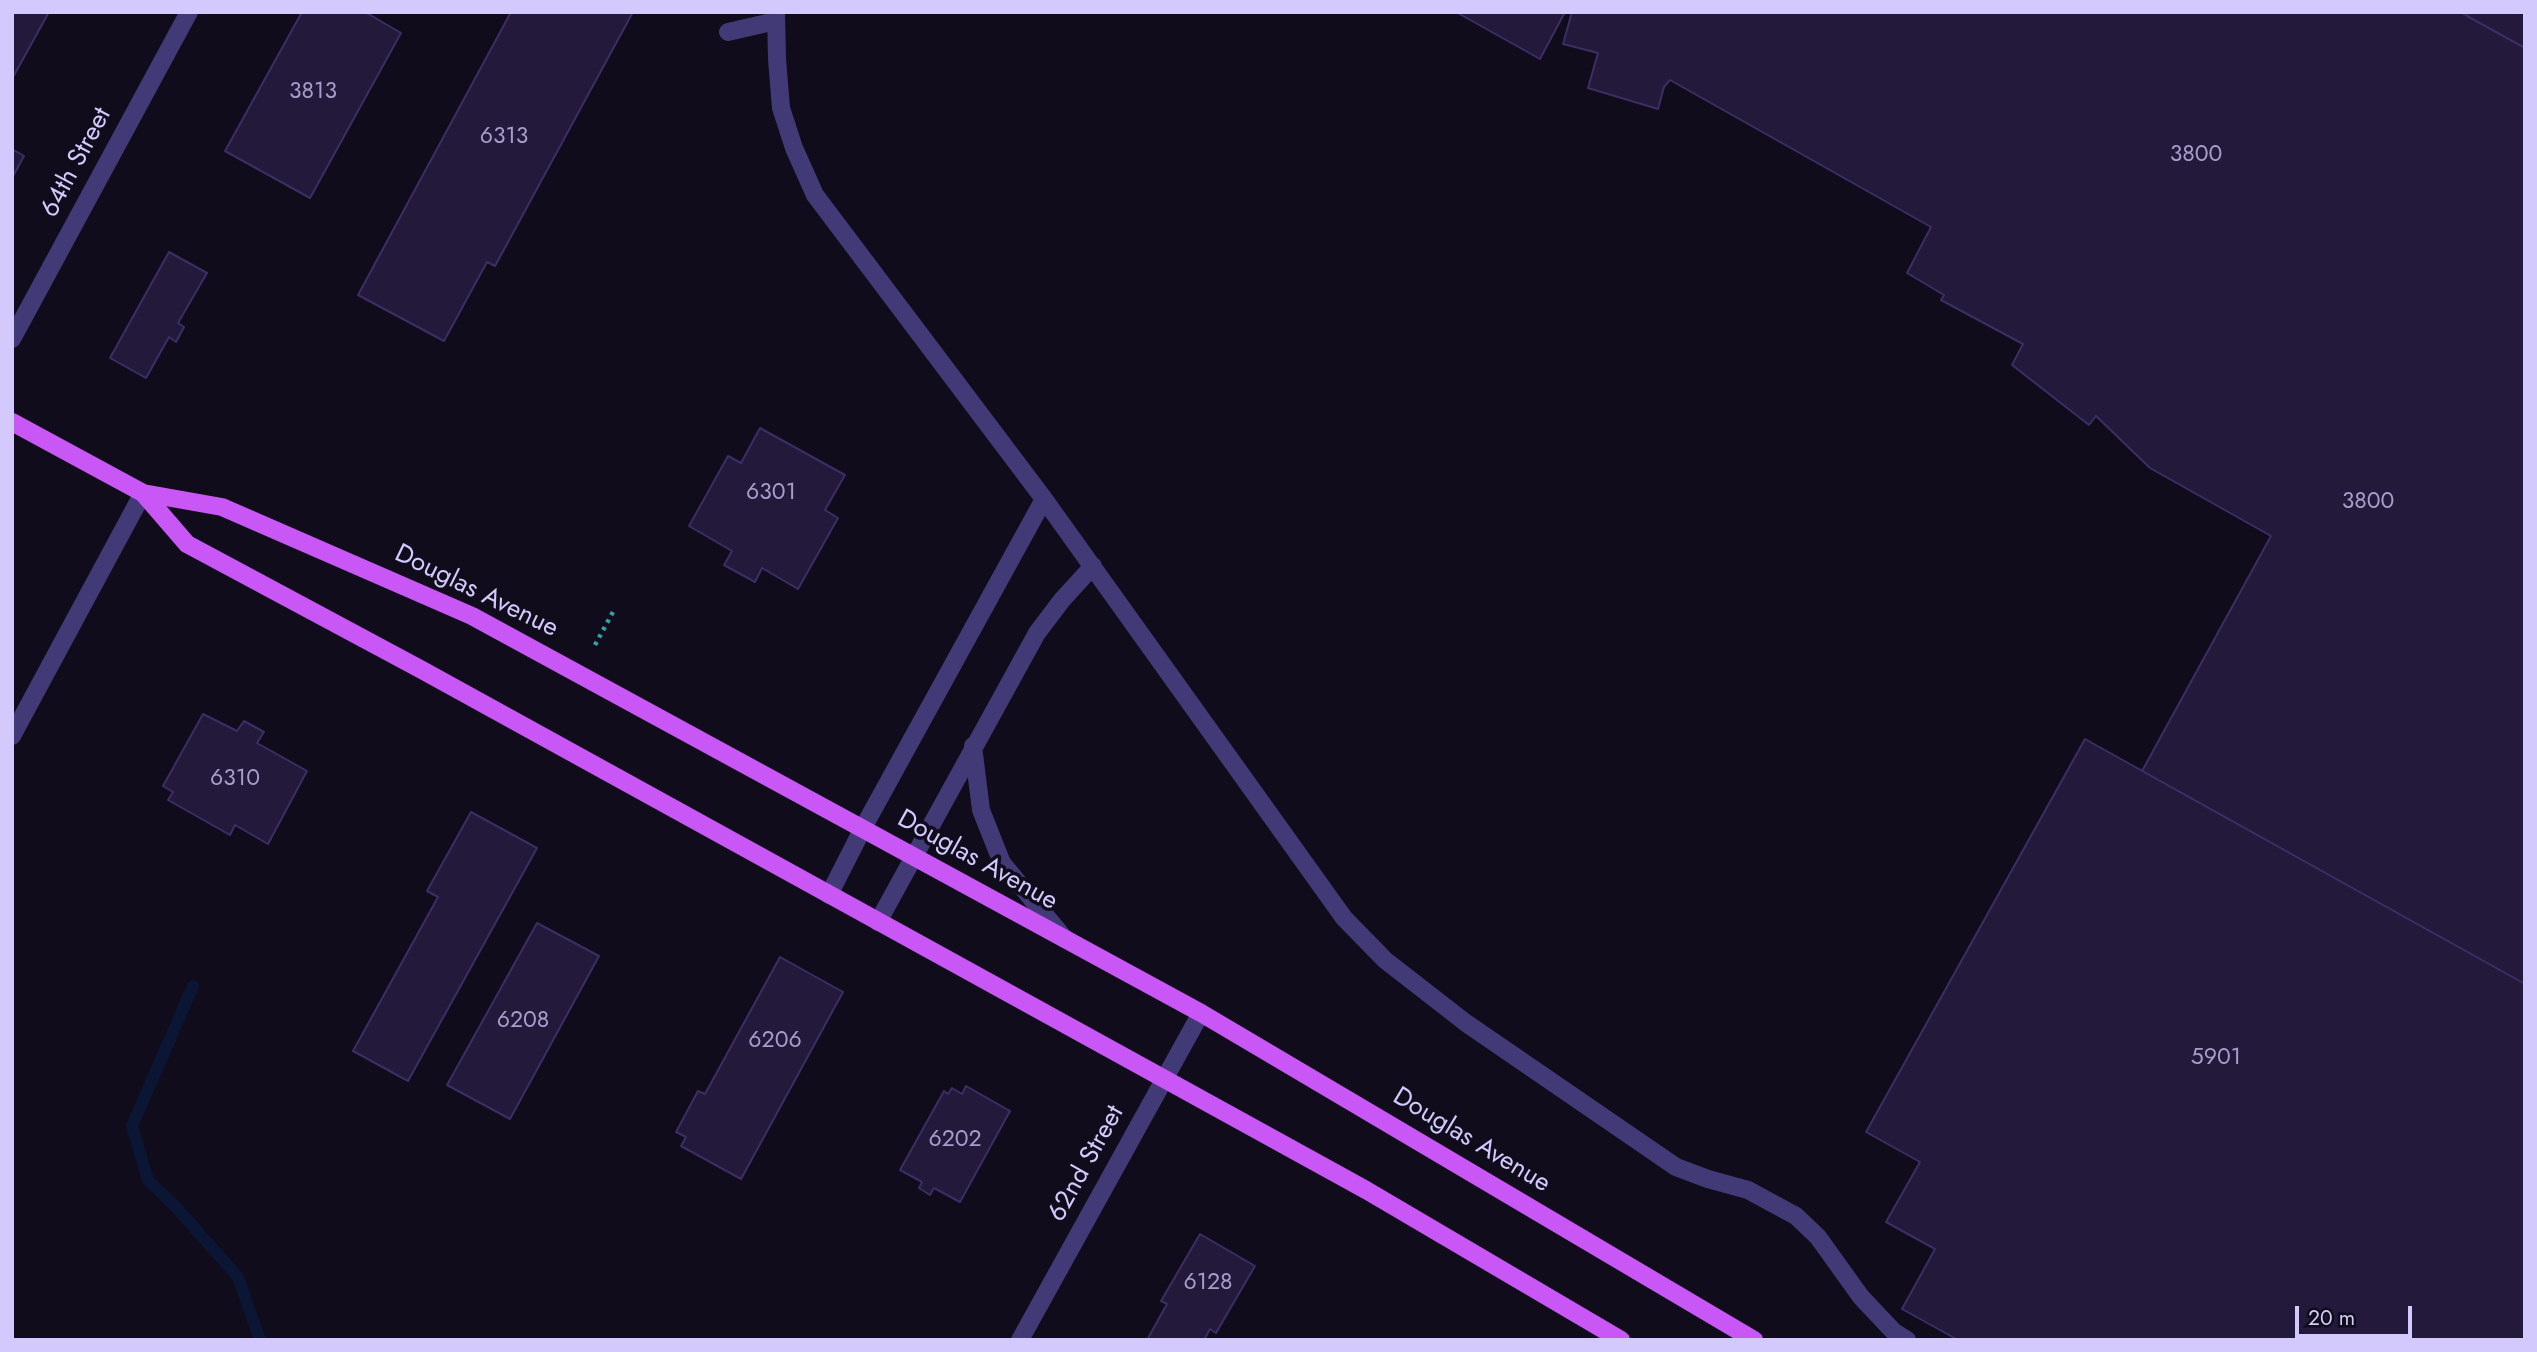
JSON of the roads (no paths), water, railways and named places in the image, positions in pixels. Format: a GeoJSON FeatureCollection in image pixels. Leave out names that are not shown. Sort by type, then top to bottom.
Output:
{"type":"FeatureCollection","features":[{"type":"Feature","properties":{"kind":"main road","name":"Douglas Avenue"},"geometry":{"type":"LineString","coordinates":[[12,422],[143,493],[222,507],[472,616],[1200,1013],[1754,1340]]}},
{"type":"Feature","properties":{"kind":"main road","name":"Douglas Avenue"},"geometry":{"type":"LineString","coordinates":[[143,493],[187,544],[422,670],[1388,1203],[1621,1340]]}},
{"type":"Feature","properties":{"kind":"street","name":"64th Street"},"geometry":{"type":"LineString","coordinates":[[12,339],[189,12]]}},
{"type":"Feature","properties":{"kind":"street"},"geometry":{"type":"LineString","coordinates":[[728,32],[776,17],[781,108],[794,148],[815,195],[1044,499],[1344,918],[1385,960],[1466,1023],[1675,1167],[1748,1190],[1796,1216],[1818,1237],[1861,1297],[1894,1332],[1907,1340]]}},
{"type":"Feature","properties":{"kind":"street"},"geometry":{"type":"LineString","coordinates":[[12,736],[143,493]]}},
{"type":"Feature","properties":{"kind":"street"},"geometry":{"type":"LineString","coordinates":[[829,895],[1044,499]]}},
{"type":"Feature","properties":{"kind":"street"},"geometry":{"type":"LineString","coordinates":[[878,922],[1037,633],[1093,566]]}},
{"type":"Feature","properties":{"kind":"street"},"geometry":{"type":"LineString","coordinates":[[973,746],[981,810],[1002,863],[1065,939]]}},
{"type":"Feature","properties":{"kind":"street","name":"62nd Street"},"geometry":{"type":"LineString","coordinates":[[1020,1340],[1200,1013]]}},
{"type":"Feature","properties":{"kind":"waterway"},"geometry":{"type":"LineString","coordinates":[[193,986],[132,1126],[148,1180],[175,1206],[238,1277],[260,1340]]}}]}
